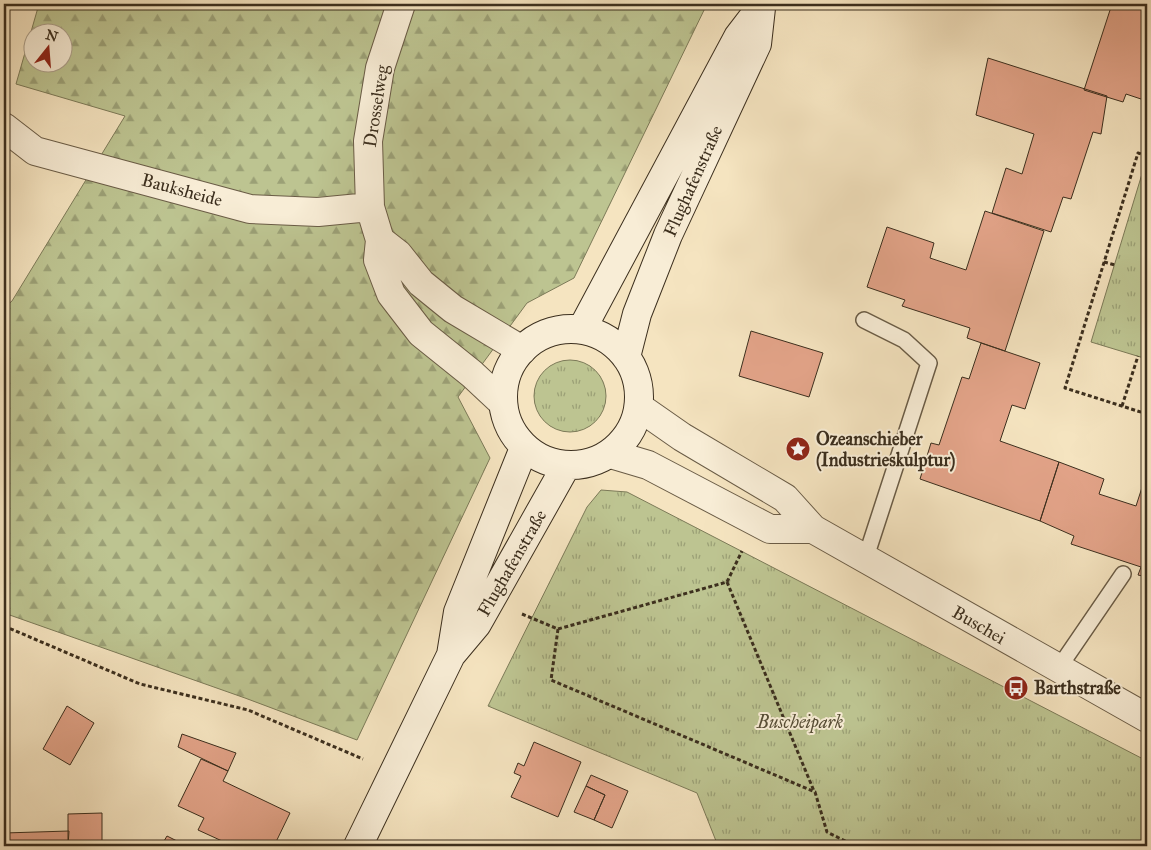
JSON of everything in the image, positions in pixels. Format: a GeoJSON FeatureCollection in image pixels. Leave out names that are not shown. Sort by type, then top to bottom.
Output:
{"type":"FeatureCollection","features":[{"type":"Feature","properties":{"kind":"street","name":"Drosselweg"},"geometry":{"type":"LineString","coordinates":[[401,4],[380,68],[369,132],[370,207],[380,240],[378,260],[390,294],[421,333],[472,374],[502,402]]}},
{"type":"Feature","properties":{"kind":"street","name":"Flughafenstraße"},"geometry":{"type":"LineString","coordinates":[[582,329],[738,37],[762,6]]}},
{"type":"Feature","properties":{"kind":"street","name":"Flughafenstraße"},"geometry":{"type":"LineString","coordinates":[[626,357],[637,314],[668,235],[757,44],[762,6]]}},
{"type":"Feature","properties":{"kind":"street","name":"Bauksheide"},"geometry":{"type":"LineString","coordinates":[[4,127],[35,151],[250,208],[318,212],[370,207]]}},
{"type":"Feature","properties":{"kind":"street"},"geometry":{"type":"LineString","coordinates":[[380,240],[398,254],[421,283],[453,309],[522,350]]}},
{"type":"Feature","properties":{"kind":"street"},"geometry":{"type":"LineString","coordinates":[[582,329],[601,336],[615,345],[626,357],[635,372],[640,389],[639,407],[634,425],[625,441],[611,454],[597,461],[566,466],[544,460],[524,448],[513,434],[506,419],[502,402],[504,383],[510,365],[522,350],[535,339],[551,332],[582,329]]}},
{"type":"Feature","properties":{"kind":"street","name":"Buschei"},"geometry":{"type":"LineString","coordinates":[[639,407],[682,437],[785,498],[813,529],[1147,718]]}},
{"type":"Feature","properties":{"kind":"street","name":"Flughafenstraße"},"geometry":{"type":"LineString","coordinates":[[451,655],[458,612],[524,448]]}},
{"type":"Feature","properties":{"kind":"street"},"geometry":{"type":"LineString","coordinates":[[611,454],[648,465],[770,529],[813,529]]}},
{"type":"Feature","properties":{"kind":"street","name":"Flughafenstraße"},"geometry":{"type":"LineString","coordinates":[[358,846],[451,655],[477,624],[566,466]]}},
{"type":"Feature","properties":{"kind":"lane"},"geometry":{"type":"LineString","coordinates":[[864,320],[904,340],[929,363],[865,560]]}},
{"type":"Feature","properties":{"kind":"lane"},"geometry":{"type":"LineString","coordinates":[[1058,669],[1123,574]]}},
{"type":"Feature","properties":{"kind":"path"},"geometry":{"type":"LineString","coordinates":[[1147,156],[1138,153],[1066,388],[1147,414]]}},
{"type":"Feature","properties":{"kind":"path"},"geometry":{"type":"LineString","coordinates":[[1104,262],[1115,265]]}},
{"type":"Feature","properties":{"kind":"path"},"geometry":{"type":"LineString","coordinates":[[1122,406],[1138,356]]}},
{"type":"Feature","properties":{"kind":"path"},"geometry":{"type":"LineString","coordinates":[[743,548],[727,582],[814,792],[827,832],[855,846]]}},
{"type":"Feature","properties":{"kind":"path"},"geometry":{"type":"LineString","coordinates":[[521,614],[558,629],[727,582]]}},
{"type":"Feature","properties":{"kind":"path"},"geometry":{"type":"LineString","coordinates":[[4,626],[140,684],[248,710],[394,773]]}},
{"type":"Feature","properties":{"kind":"path"},"geometry":{"type":"LineString","coordinates":[[558,629],[551,680],[814,792]]}},
{"type":"Feature","properties":{"kind":"green space"},"geometry":{"type":"Polygon","coordinates":[[[39,4],[707,4],[574,278],[527,303],[458,397],[490,458],[357,740],[245,698],[4,613],[4,308],[12,301],[125,116],[16,84],[22,63],[22,72],[72,72],[72,22],[34,22],[39,4]]]}},
{"type":"Feature","properties":{"kind":"green space"},"geometry":{"type":"Polygon","coordinates":[[[1145,164],[1147,164],[1147,359],[1091,342],[1145,164]]]}},
{"type":"Feature","properties":{"kind":"green space"},"geometry":{"type":"Polygon","coordinates":[[[577,360],[596,370],[604,382],[606,396],[604,410],[596,422],[584,430],[563,432],[544,422],[536,410],[534,389],[544,370],[556,362],[577,360]]]}},
{"type":"Feature","properties":{"kind":"green space","name":"Buscheipark"},"geometry":{"type":"Polygon","coordinates":[[[601,490],[627,492],[1147,761],[1147,846],[718,846],[697,793],[488,706],[587,507],[601,490]]]}},
{"type":"Feature","properties":{"kind":"building"},"geometry":{"type":"Polygon","coordinates":[[[1112,4],[1147,4],[1147,101],[1126,94],[1123,102],[1084,90],[1112,4]]]}},
{"type":"Feature","properties":{"kind":"building"},"geometry":{"type":"Polygon","coordinates":[[[988,58],[1107,96],[1101,134],[1093,132],[1071,199],[1063,197],[1051,232],[992,213],[1006,168],[1022,174],[1034,134],[976,115],[988,58]]]}},
{"type":"Feature","properties":{"kind":"building"},"geometry":{"type":"Polygon","coordinates":[[[985,211],[1044,231],[1005,351],[967,338],[970,328],[902,306],[905,300],[867,287],[887,227],[934,243],[930,258],[966,270],[985,211]]]}},
{"type":"Feature","properties":{"kind":"building"},"geometry":{"type":"Polygon","coordinates":[[[751,331],[823,353],[809,397],[739,376],[751,331]]]}},
{"type":"Feature","properties":{"kind":"building"},"geometry":{"type":"Polygon","coordinates":[[[981,343],[1040,363],[1025,409],[1012,405],[1000,441],[1059,462],[1040,521],[920,479],[931,443],[939,445],[962,377],[969,379],[981,343]]]}},
{"type":"Feature","properties":{"kind":"building"},"geometry":{"type":"Polygon","coordinates":[[[1059,462],[1104,479],[1099,494],[1136,506],[1147,472],[1147,577],[1138,575],[1141,567],[1071,544],[1074,536],[1040,521],[1059,462]]]}},
{"type":"Feature","properties":{"kind":"building"},"geometry":{"type":"Polygon","coordinates":[[[67,706],[94,723],[70,765],[43,749],[67,706]]]}},
{"type":"Feature","properties":{"kind":"building"},"geometry":{"type":"Polygon","coordinates":[[[182,734],[236,753],[228,771],[178,747],[182,734]]]}},
{"type":"Feature","properties":{"kind":"building"},"geometry":{"type":"Polygon","coordinates":[[[534,742],[581,762],[558,817],[511,797],[521,776],[514,773],[518,763],[524,766],[534,742]]]}},
{"type":"Feature","properties":{"kind":"building"},"geometry":{"type":"Polygon","coordinates":[[[201,759],[228,771],[223,781],[290,813],[274,846],[233,846],[198,830],[204,818],[178,806],[201,759]]]}},
{"type":"Feature","properties":{"kind":"building"},"geometry":{"type":"Polygon","coordinates":[[[591,775],[628,791],[612,828],[594,820],[605,795],[586,786],[591,775]]]}},
{"type":"Feature","properties":{"kind":"building"},"geometry":{"type":"Polygon","coordinates":[[[586,786],[605,795],[594,820],[574,812],[586,786]]]}},
{"type":"Feature","properties":{"kind":"building"},"geometry":{"type":"Polygon","coordinates":[[[102,813],[102,845],[68,845],[68,814],[102,813]]]}},
{"type":"Feature","properties":{"kind":"building"},"geometry":{"type":"Polygon","coordinates":[[[69,831],[68,846],[4,846],[4,833],[69,831]]]}},
{"type":"Feature","properties":{"kind":"building"},"geometry":{"type":"Polygon","coordinates":[[[167,836],[187,846],[161,846],[167,836]]]}},
{"type":"Feature","properties":{"kind":"place","name":"Ozeanschieber (Industrieskulptur)"},"geometry":{"type":"Point","coordinates":[798,449]}},
{"type":"Feature","properties":{"kind":"place","name":"Barthstraße"},"geometry":{"type":"Point","coordinates":[1016,688]}}]}
